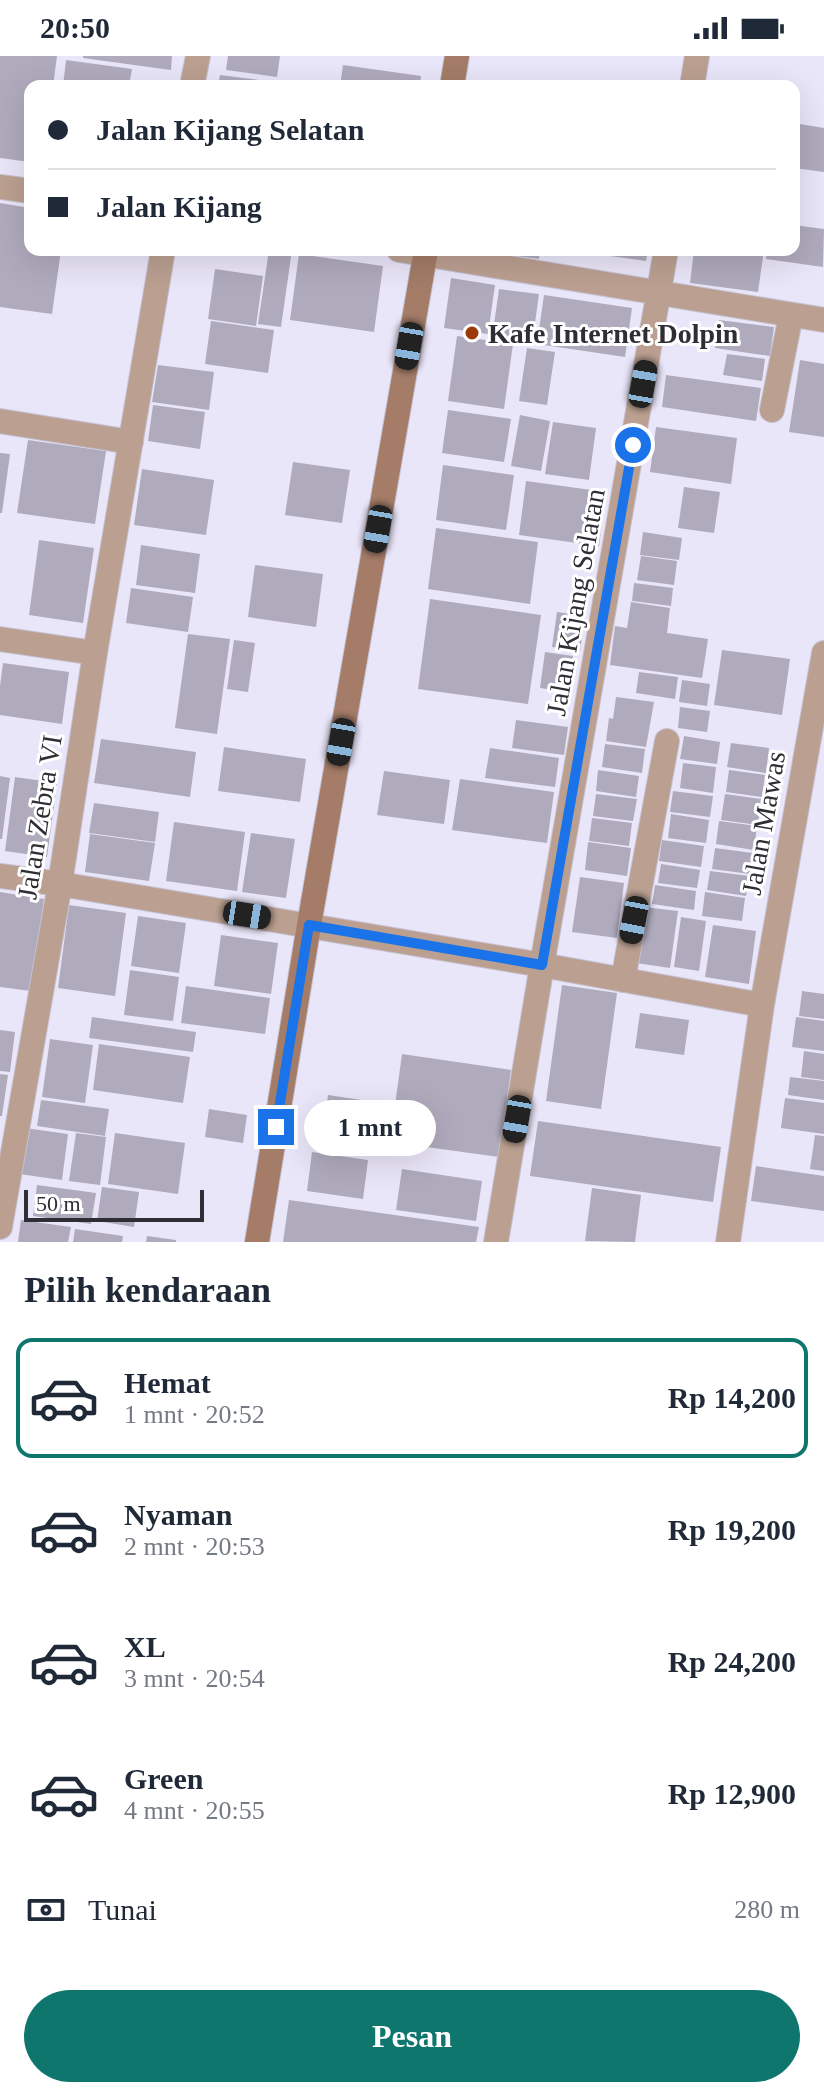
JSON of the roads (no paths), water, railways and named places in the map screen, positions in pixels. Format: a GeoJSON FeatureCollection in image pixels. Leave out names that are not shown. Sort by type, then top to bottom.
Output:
{"type":"FeatureCollection","features":[{"type":"Feature","properties":{"kind":"street"},"geometry":{"type":"LineString","coordinates":[[193,80],[198,56]]}},
{"type":"Feature","properties":{"kind":"street"},"geometry":{"type":"LineString","coordinates":[[453,80],[457,56]]}},
{"type":"Feature","properties":{"kind":"street"},"geometry":{"type":"LineString","coordinates":[[693,80],[697,56]]}},
{"type":"Feature","properties":{"kind":"street"},"geometry":{"type":"LineString","coordinates":[[0,187],[24,190]]}},
{"type":"Feature","properties":{"kind":"street","name":"Jalan Zebra VI"},"geometry":{"type":"LineString","coordinates":[[0,1227],[60,884],[95,653],[162,256]]}},
{"type":"Feature","properties":{"kind":"street"},"geometry":{"type":"LineString","coordinates":[[257,1242],[424,256]]}},
{"type":"Feature","properties":{"kind":"street"},"geometry":{"type":"LineString","coordinates":[[448,256],[824,320]]}},
{"type":"Feature","properties":{"kind":"street","name":"Jalan Kijang Selatan"},"geometry":{"type":"LineString","coordinates":[[496,1242],[665,256]]}},
{"type":"Feature","properties":{"kind":"street"},"geometry":{"type":"LineString","coordinates":[[772,410],[791,315]]}},
{"type":"Feature","properties":{"kind":"street"},"geometry":{"type":"LineString","coordinates":[[0,421],[131,442]]}},
{"type":"Feature","properties":{"kind":"street"},"geometry":{"type":"LineString","coordinates":[[0,639],[95,653]]}},
{"type":"Feature","properties":{"kind":"street","name":"Jalan Mawas"},"geometry":{"type":"LineString","coordinates":[[728,1242],[762,1005],[824,653]]}},
{"type":"Feature","properties":{"kind":"street"},"geometry":{"type":"LineString","coordinates":[[623,980],[667,741]]}},
{"type":"Feature","properties":{"kind":"street"},"geometry":{"type":"LineString","coordinates":[[0,876],[309,925],[762,1005]]}},
{"type":"Feature","properties":{"kind":"place","name":"Kafe Internet Dolpin"},"geometry":{"type":"Point","coordinates":[472,333]}}]}
